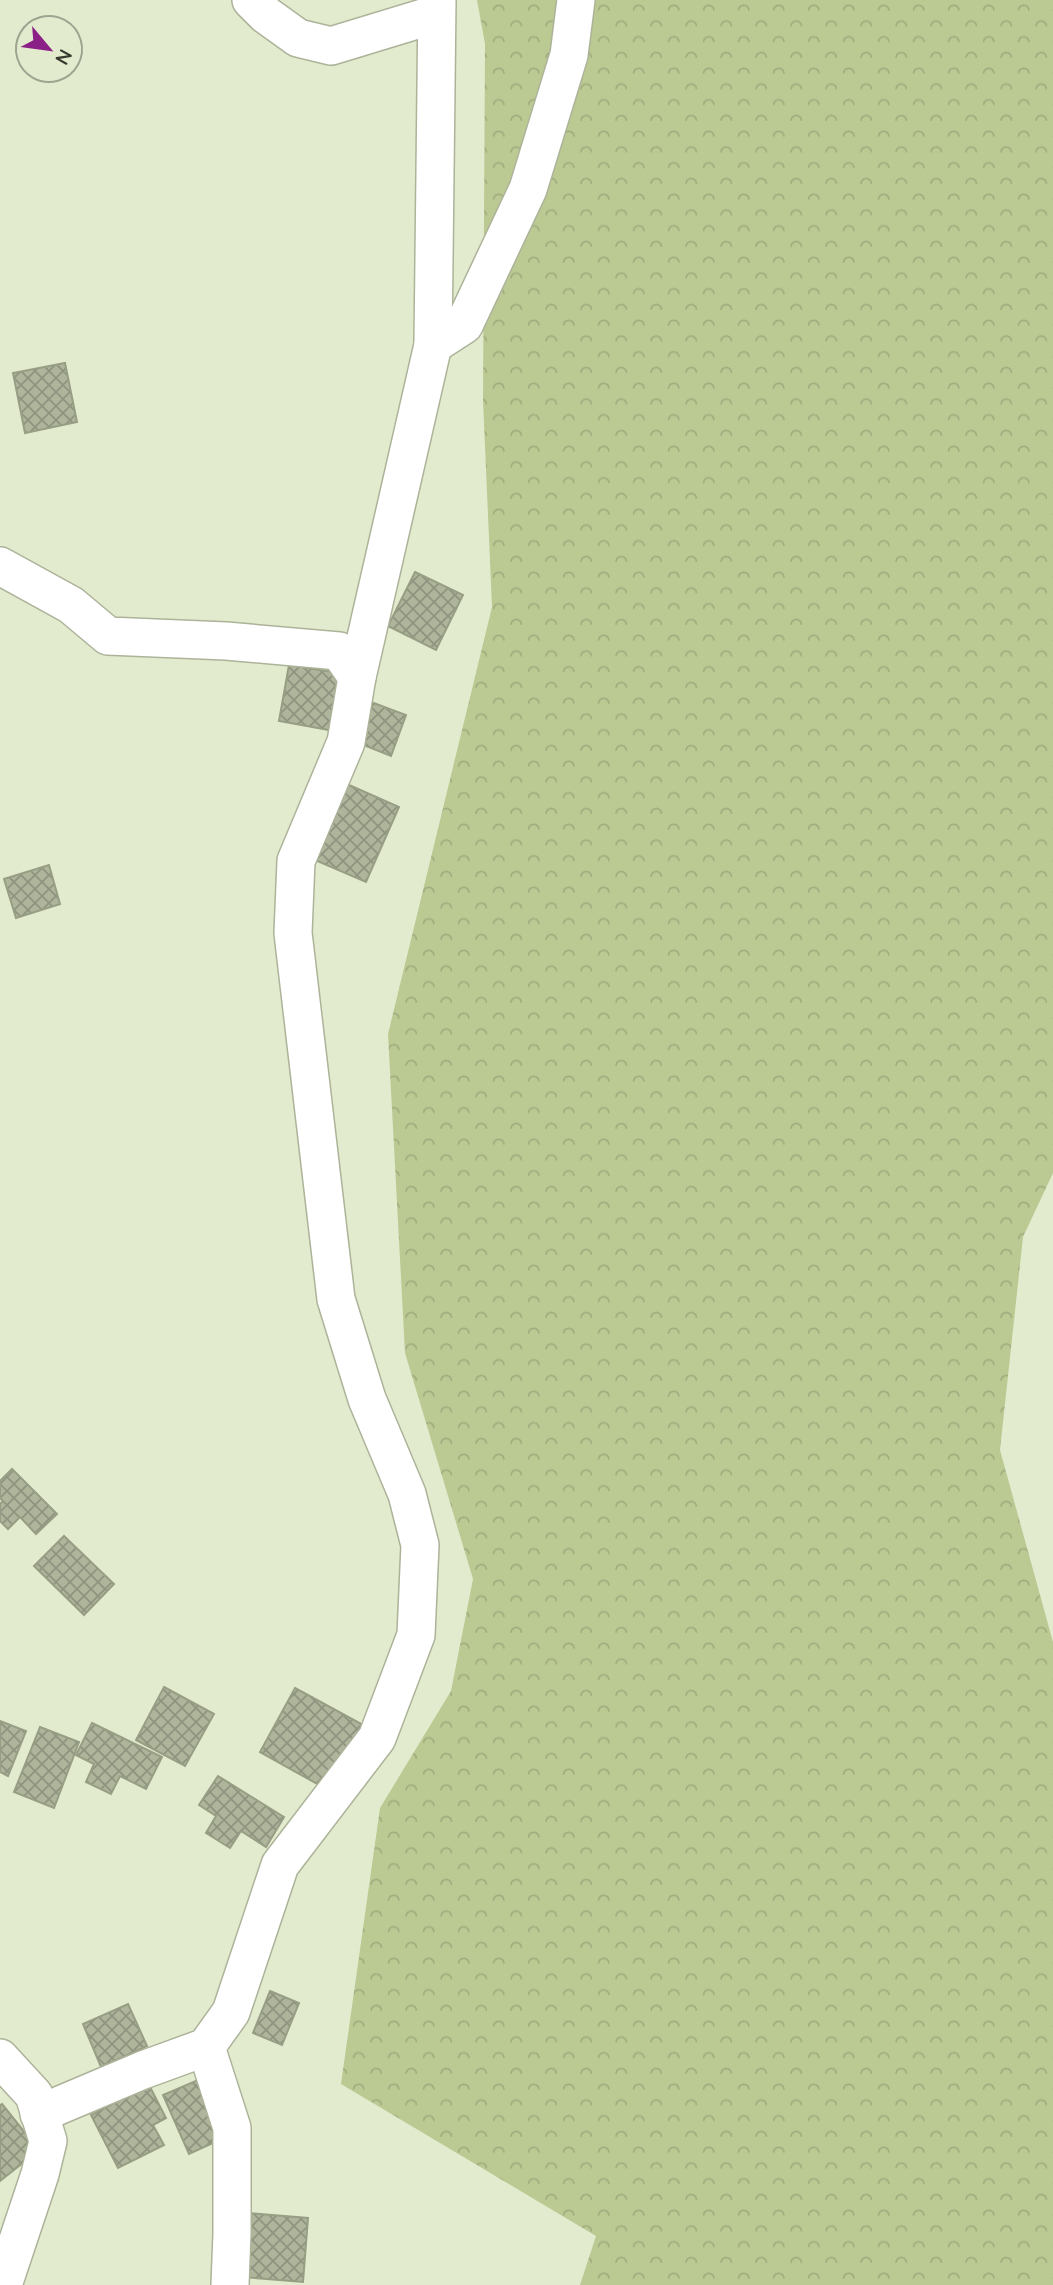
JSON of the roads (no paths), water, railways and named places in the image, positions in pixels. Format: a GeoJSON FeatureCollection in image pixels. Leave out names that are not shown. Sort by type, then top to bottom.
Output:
{"type":"FeatureCollection","features":[{"type":"Feature","properties":{"kind":"street"},"geometry":{"type":"LineString","coordinates":[[39,2114],[143,2070],[206,2047],[231,2012],[280,1865],[377,1738],[416,1634],[420,1545],[407,1493],[367,1399],[336,1299],[293,933],[296,861],[346,742],[357,677],[433,345],[436,7],[331,46],[298,38],[266,15],[251,0]]}},
{"type":"Feature","properties":{"kind":"street"},"geometry":{"type":"LineString","coordinates":[[433,345],[464,325],[528,189],[569,55],[576,0]]}},
{"type":"Feature","properties":{"kind":"street"},"geometry":{"type":"LineString","coordinates":[[0,566],[71,606],[108,636],[226,641],[340,651],[357,677]]}},
{"type":"Feature","properties":{"kind":"street"},"geometry":{"type":"LineString","coordinates":[[206,2047],[232,2128],[230,2285]]}},
{"type":"Feature","properties":{"kind":"street"},"geometry":{"type":"LineString","coordinates":[[0,2058],[34,2095],[48,2141],[40,2174],[3,2285]]}}]}
